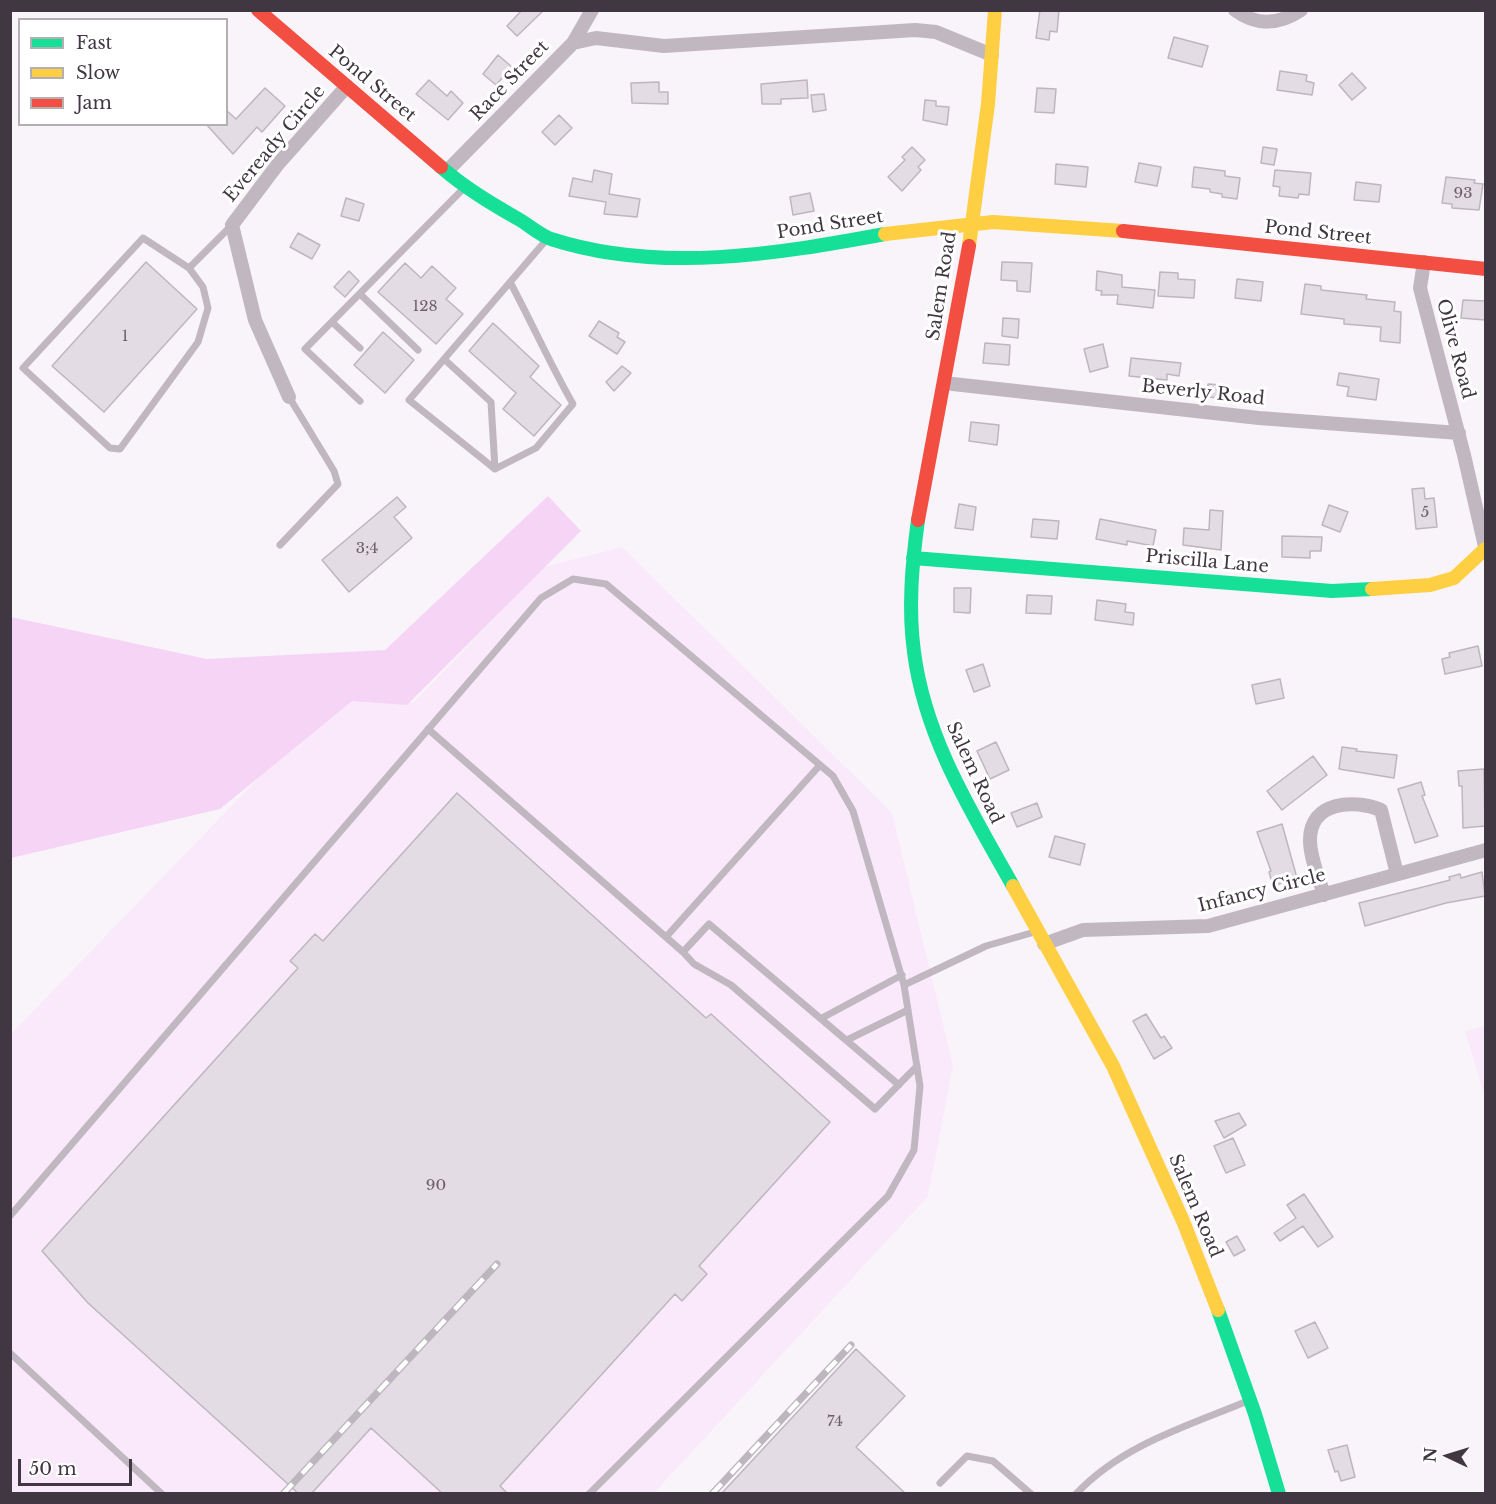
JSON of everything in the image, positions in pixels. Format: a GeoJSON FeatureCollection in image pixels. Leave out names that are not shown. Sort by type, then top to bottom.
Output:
{"type":"FeatureCollection","features":[{"type":"Feature","properties":{"kind":"street","name":"Pond Street"},"geometry":{"type":"LineString","coordinates":[[258,10],[464,187],[549,238],[618,254],[705,257],[794,251],[886,234],[993,222],[1139,232],[1485,269]]}},
{"type":"Feature","properties":{"kind":"street","name":"Race Street"},"geometry":{"type":"LineString","coordinates":[[447,171],[573,43],[592,10]]}},
{"type":"Feature","properties":{"kind":"street","name":"Salem Road"},"geometry":{"type":"LineString","coordinates":[[995,10],[985,124],[944,383],[921,503],[914,558],[911,625],[926,710],[971,813],[1076,998],[1140,1123],[1193,1244],[1252,1400],[1280,1494]]}},
{"type":"Feature","properties":{"kind":"street"},"geometry":{"type":"LineString","coordinates":[[1235,10],[1248,20],[1263,22],[1292,17],[1301,10]]}},
{"type":"Feature","properties":{"kind":"street"},"geometry":{"type":"LineString","coordinates":[[573,43],[596,38],[664,46],[915,30],[936,32],[992,55]]}},
{"type":"Feature","properties":{"kind":"street","name":"Eveready Circle"},"geometry":{"type":"LineString","coordinates":[[289,397],[255,320],[232,225],[278,164],[347,86]]}},
{"type":"Feature","properties":{"kind":"street","name":"Olive Road"},"geometry":{"type":"LineString","coordinates":[[1424,262],[1420,288],[1459,433],[1485,550]]}},
{"type":"Feature","properties":{"kind":"street","name":"Beverly Road"},"geometry":{"type":"LineString","coordinates":[[944,383],[1258,418],[1459,433]]}},
{"type":"Feature","properties":{"kind":"street","name":"Priscilla Lane"},"geometry":{"type":"LineString","coordinates":[[914,558],[1332,591],[1430,585],[1454,578],[1485,550]]}},
{"type":"Feature","properties":{"kind":"street"},"geometry":{"type":"LineString","coordinates":[[1324,895],[1311,852],[1312,827],[1328,808],[1340,804],[1367,804],[1381,810],[1397,874]]}},
{"type":"Feature","properties":{"kind":"street","name":"Infancy Circle"},"geometry":{"type":"LineString","coordinates":[[1041,937],[1083,930],[1208,927],[1485,850]]}},
{"type":"Feature","properties":{"kind":"lane"},"geometry":{"type":"LineString","coordinates":[[360,401],[305,349],[464,187]]}},
{"type":"Feature","properties":{"kind":"lane"},"geometry":{"type":"LineString","coordinates":[[189,268],[232,225]]}},
{"type":"Feature","properties":{"kind":"lane"},"geometry":{"type":"LineString","coordinates":[[143,238],[189,268],[203,287],[208,308],[198,342],[120,449],[110,448],[24,368],[143,238]]}},
{"type":"Feature","properties":{"kind":"lane"},"geometry":{"type":"LineString","coordinates":[[495,470],[409,400],[549,238]]}},
{"type":"Feature","properties":{"kind":"lane"},"geometry":{"type":"LineString","coordinates":[[495,470],[536,448],[573,404],[550,365],[532,322],[510,282]]}},
{"type":"Feature","properties":{"kind":"lane"},"geometry":{"type":"LineString","coordinates":[[360,294],[418,350]]}},
{"type":"Feature","properties":{"kind":"lane"},"geometry":{"type":"LineString","coordinates":[[332,322],[360,348]]}},
{"type":"Feature","properties":{"kind":"lane"},"geometry":{"type":"LineString","coordinates":[[444,359],[491,402],[495,470]]}},
{"type":"Feature","properties":{"kind":"lane"},"geometry":{"type":"LineString","coordinates":[[280,545],[338,484],[334,471],[289,397]]}},
{"type":"Feature","properties":{"kind":"lane"},"geometry":{"type":"LineString","coordinates":[[10,1216],[541,598],[573,579],[606,584],[833,776],[853,812],[902,975],[921,1086],[914,1150],[888,1197],[588,1494]]}},
{"type":"Feature","properties":{"kind":"lane"},"geometry":{"type":"LineString","coordinates":[[428,729],[694,964],[731,985],[875,1109],[917,1066]]}},
{"type":"Feature","properties":{"kind":"lane"},"geometry":{"type":"LineString","coordinates":[[666,937],[820,765]]}},
{"type":"Feature","properties":{"kind":"lane"},"geometry":{"type":"LineString","coordinates":[[682,952],[709,924],[899,1085]]}},
{"type":"Feature","properties":{"kind":"lane"},"geometry":{"type":"LineString","coordinates":[[904,985],[986,946],[1041,937]]}},
{"type":"Feature","properties":{"kind":"lane"},"geometry":{"type":"LineString","coordinates":[[822,1018],[902,975]]}},
{"type":"Feature","properties":{"kind":"lane"},"geometry":{"type":"LineString","coordinates":[[847,1040],[908,1010]]}},
{"type":"Feature","properties":{"kind":"lane"},"geometry":{"type":"LineString","coordinates":[[10,1353],[162,1494]]}},
{"type":"Feature","properties":{"kind":"lane"},"geometry":{"type":"LineString","coordinates":[[1076,1494],[1111,1462],[1138,1445],[1252,1400]]}},
{"type":"Feature","properties":{"kind":"lane"},"geometry":{"type":"LineString","coordinates":[[940,1483],[967,1456],[993,1461],[1031,1494]]}},
{"type":"Feature","properties":{"kind":"shaded area"},"geometry":{"type":"Polygon","coordinates":[[[548,496],[581,531],[407,705],[352,701],[220,809],[11,858],[11,617],[207,659],[385,650],[548,496]]]}},
{"type":"Feature","properties":{"kind":"shaded area"},"geometry":{"type":"Polygon","coordinates":[[[622,547],[892,813],[953,1066],[928,1196],[654,1493],[11,1494],[10,1035],[360,673],[413,703],[544,567],[622,547]]]}},
{"type":"Feature","properties":{"kind":"shaded area"},"geometry":{"type":"Polygon","coordinates":[[[1486,1026],[1485,1097],[1465,1031],[1486,1026]]]}},
{"type":"Feature","properties":{"kind":"building"},"geometry":{"type":"Polygon","coordinates":[[[522,10],[544,10],[517,36],[507,26],[522,10]]]}},
{"type":"Feature","properties":{"kind":"building"},"geometry":{"type":"Polygon","coordinates":[[[1040,10],[1059,10],[1057,32],[1050,31],[1049,40],[1036,38],[1040,10]]]}},
{"type":"Feature","properties":{"kind":"building"},"geometry":{"type":"Polygon","coordinates":[[[1174,37],[1208,46],[1202,67],[1168,58],[1174,37]]]}},
{"type":"Feature","properties":{"kind":"building"},"geometry":{"type":"Polygon","coordinates":[[[498,55],[512,67],[496,85],[483,74],[498,55]]]}},
{"type":"Feature","properties":{"kind":"building"},"geometry":{"type":"Polygon","coordinates":[[[1280,71],[1307,75],[1306,81],[1314,83],[1312,95],[1277,90],[1280,71]]]}},
{"type":"Feature","properties":{"kind":"building"},"geometry":{"type":"Polygon","coordinates":[[[1352,73],[1366,88],[1352,100],[1339,85],[1352,73]]]}},
{"type":"Feature","properties":{"kind":"building"},"geometry":{"type":"Polygon","coordinates":[[[429,80],[447,96],[451,91],[463,103],[448,120],[416,94],[429,80]]]}},
{"type":"Feature","properties":{"kind":"building"},"geometry":{"type":"Polygon","coordinates":[[[807,80],[808,98],[781,99],[781,104],[762,104],[761,84],[807,80]]]}},
{"type":"Feature","properties":{"kind":"building"},"geometry":{"type":"Polygon","coordinates":[[[659,82],[659,92],[668,92],[668,104],[632,103],[631,83],[659,82]]]}},
{"type":"Feature","properties":{"kind":"building"},"geometry":{"type":"Polygon","coordinates":[[[265,88],[285,106],[262,132],[257,127],[233,154],[208,126],[228,126],[228,112],[236,119],[265,88]]]}},
{"type":"Feature","properties":{"kind":"building"},"geometry":{"type":"Polygon","coordinates":[[[1037,88],[1056,89],[1054,113],[1035,112],[1037,88]]]}},
{"type":"Feature","properties":{"kind":"building"},"geometry":{"type":"Polygon","coordinates":[[[824,94],[826,110],[813,112],[811,95],[824,94]]]}},
{"type":"Feature","properties":{"kind":"building"},"geometry":{"type":"Polygon","coordinates":[[[925,100],[936,101],[936,106],[949,107],[947,125],[923,120],[925,100]]]}},
{"type":"Feature","properties":{"kind":"building"},"geometry":{"type":"Polygon","coordinates":[[[559,115],[572,128],[555,145],[542,132],[559,115]]]}},
{"type":"Feature","properties":{"kind":"building"},"geometry":{"type":"Polygon","coordinates":[[[912,147],[925,160],[918,167],[921,170],[902,191],[888,177],[905,160],[902,157],[912,147]]]}},
{"type":"Feature","properties":{"kind":"building"},"geometry":{"type":"Polygon","coordinates":[[[1263,147],[1277,149],[1274,165],[1261,163],[1263,147]]]}},
{"type":"Feature","properties":{"kind":"building"},"geometry":{"type":"Polygon","coordinates":[[[1139,163],[1161,167],[1157,186],[1135,182],[1139,163]]]}},
{"type":"Feature","properties":{"kind":"building"},"geometry":{"type":"Polygon","coordinates":[[[1056,164],[1088,167],[1086,187],[1055,184],[1056,164]]]}},
{"type":"Feature","properties":{"kind":"building"},"geometry":{"type":"Polygon","coordinates":[[[1194,167],[1225,171],[1225,176],[1240,178],[1237,199],[1222,197],[1222,194],[1210,192],[1210,189],[1192,187],[1194,167]]]}},
{"type":"Feature","properties":{"kind":"building"},"geometry":{"type":"Polygon","coordinates":[[[594,170],[612,174],[609,194],[640,199],[637,217],[604,214],[606,202],[569,196],[573,178],[592,182],[594,170]]]}},
{"type":"Feature","properties":{"kind":"building"},"geometry":{"type":"Polygon","coordinates":[[[1275,170],[1311,173],[1309,195],[1299,194],[1298,198],[1279,196],[1280,187],[1273,186],[1275,170]]]}},
{"type":"Feature","properties":{"kind":"building"},"geometry":{"type":"Polygon","coordinates":[[[1446,177],[1475,180],[1474,183],[1483,184],[1479,210],[1452,208],[1452,204],[1442,203],[1446,177]]]}},
{"type":"Feature","properties":{"kind":"building"},"geometry":{"type":"Polygon","coordinates":[[[1356,182],[1381,185],[1379,202],[1354,200],[1356,182]]]}},
{"type":"Feature","properties":{"kind":"building"},"geometry":{"type":"Polygon","coordinates":[[[810,193],[814,211],[793,215],[790,197],[810,193]]]}},
{"type":"Feature","properties":{"kind":"building"},"geometry":{"type":"Polygon","coordinates":[[[346,198],[364,204],[359,221],[341,216],[346,198]]]}},
{"type":"Feature","properties":{"kind":"building"},"geometry":{"type":"Polygon","coordinates":[[[298,233],[320,245],[312,259],[290,247],[298,233]]]}},
{"type":"Feature","properties":{"kind":"building"},"geometry":{"type":"Polygon","coordinates":[[[146,262],[197,309],[104,412],[52,366],[146,262]]]}},
{"type":"Feature","properties":{"kind":"building"},"geometry":{"type":"Polygon","coordinates":[[[1002,262],[1032,263],[1030,292],[1017,291],[1017,281],[1001,280],[1002,262]]]}},
{"type":"Feature","properties":{"kind":"building"},"geometry":{"type":"Polygon","coordinates":[[[405,263],[421,278],[432,266],[456,288],[446,299],[463,314],[436,344],[378,292],[405,263]]]}},
{"type":"Feature","properties":{"kind":"building"},"geometry":{"type":"Polygon","coordinates":[[[349,271],[359,281],[345,297],[334,287],[349,271]]]}},
{"type":"Feature","properties":{"kind":"building"},"geometry":{"type":"Polygon","coordinates":[[[1097,271],[1122,275],[1122,287],[1155,290],[1153,308],[1117,304],[1118,295],[1101,295],[1102,291],[1096,290],[1097,271]]]}},
{"type":"Feature","properties":{"kind":"building"},"geometry":{"type":"Polygon","coordinates":[[[1160,272],[1178,273],[1178,279],[1195,280],[1194,298],[1158,296],[1160,272]]]}},
{"type":"Feature","properties":{"kind":"building"},"geometry":{"type":"Polygon","coordinates":[[[1237,279],[1263,282],[1261,301],[1235,298],[1237,279]]]}},
{"type":"Feature","properties":{"kind":"building"},"geometry":{"type":"Polygon","coordinates":[[[1305,284],[1321,286],[1321,290],[1367,295],[1366,299],[1395,302],[1394,311],[1401,312],[1400,343],[1380,341],[1381,327],[1344,324],[1344,319],[1301,314],[1305,284]]]}},
{"type":"Feature","properties":{"kind":"building"},"geometry":{"type":"Polygon","coordinates":[[[1463,300],[1485,301],[1485,320],[1461,318],[1463,300]]]}},
{"type":"Feature","properties":{"kind":"building"},"geometry":{"type":"Polygon","coordinates":[[[1003,318],[1019,319],[1018,338],[1002,336],[1003,318]]]}},
{"type":"Feature","properties":{"kind":"building"},"geometry":{"type":"Polygon","coordinates":[[[599,321],[619,333],[617,337],[625,342],[617,354],[589,336],[599,321]]]}},
{"type":"Feature","properties":{"kind":"building"},"geometry":{"type":"Polygon","coordinates":[[[493,323],[539,366],[530,377],[561,405],[534,436],[503,409],[516,393],[469,351],[493,323]]]}},
{"type":"Feature","properties":{"kind":"building"},"geometry":{"type":"Polygon","coordinates":[[[383,332],[414,360],[385,393],[354,365],[383,332]]]}},
{"type":"Feature","properties":{"kind":"building"},"geometry":{"type":"Polygon","coordinates":[[[985,343],[1010,345],[1009,365],[983,363],[985,343]]]}},
{"type":"Feature","properties":{"kind":"building"},"geometry":{"type":"Polygon","coordinates":[[[1103,344],[1108,367],[1090,372],[1084,349],[1103,344]]]}},
{"type":"Feature","properties":{"kind":"building"},"geometry":{"type":"Polygon","coordinates":[[[1131,358],[1181,363],[1179,376],[1167,374],[1167,380],[1129,376],[1131,358]]]}},
{"type":"Feature","properties":{"kind":"building"},"geometry":{"type":"Polygon","coordinates":[[[622,366],[631,373],[614,391],[606,382],[622,366]]]}},
{"type":"Feature","properties":{"kind":"building"},"geometry":{"type":"Polygon","coordinates":[[[1339,373],[1379,379],[1376,400],[1347,396],[1349,387],[1337,385],[1339,373]]]}},
{"type":"Feature","properties":{"kind":"building"},"geometry":{"type":"Polygon","coordinates":[[[1208,384],[1222,385],[1221,398],[1207,397],[1208,384]]]}},
{"type":"Feature","properties":{"kind":"building"},"geometry":{"type":"Polygon","coordinates":[[[971,422],[999,425],[997,445],[969,441],[971,422]]]}},
{"type":"Feature","properties":{"kind":"building"},"geometry":{"type":"Polygon","coordinates":[[[1424,488],[1425,499],[1434,498],[1437,527],[1416,529],[1412,489],[1424,488]]]}},
{"type":"Feature","properties":{"kind":"building"},"geometry":{"type":"Polygon","coordinates":[[[397,497],[406,507],[394,517],[412,538],[349,592],[322,560],[397,497]]]}},
{"type":"Feature","properties":{"kind":"building"},"geometry":{"type":"Polygon","coordinates":[[[959,504],[976,507],[973,530],[955,528],[959,504]]]}},
{"type":"Feature","properties":{"kind":"building"},"geometry":{"type":"Polygon","coordinates":[[[1329,505],[1348,512],[1340,532],[1322,525],[1329,505]]]}},
{"type":"Feature","properties":{"kind":"building"},"geometry":{"type":"Polygon","coordinates":[[[1210,510],[1223,511],[1221,550],[1183,545],[1184,528],[1209,530],[1210,510]]]}},
{"type":"Feature","properties":{"kind":"building"},"geometry":{"type":"Polygon","coordinates":[[[1033,519],[1059,521],[1057,539],[1031,537],[1033,519]]]}},
{"type":"Feature","properties":{"kind":"building"},"geometry":{"type":"Polygon","coordinates":[[[1100,519],[1156,530],[1153,546],[1127,541],[1127,545],[1096,539],[1100,519]]]}},
{"type":"Feature","properties":{"kind":"building"},"geometry":{"type":"Polygon","coordinates":[[[1282,536],[1322,537],[1321,551],[1310,551],[1310,558],[1282,557],[1282,536]]]}},
{"type":"Feature","properties":{"kind":"building"},"geometry":{"type":"Polygon","coordinates":[[[954,588],[971,588],[970,613],[954,612],[954,588]]]}},
{"type":"Feature","properties":{"kind":"building"},"geometry":{"type":"Polygon","coordinates":[[[1027,595],[1052,596],[1051,614],[1026,613],[1027,595]]]}},
{"type":"Feature","properties":{"kind":"building"},"geometry":{"type":"Polygon","coordinates":[[[1097,600],[1126,604],[1125,612],[1134,613],[1133,625],[1095,620],[1097,600]]]}},
{"type":"Feature","properties":{"kind":"building"},"geometry":{"type":"Polygon","coordinates":[[[1478,646],[1482,666],[1445,674],[1442,659],[1450,657],[1449,653],[1478,646]]]}},
{"type":"Feature","properties":{"kind":"building"},"geometry":{"type":"Polygon","coordinates":[[[983,664],[990,686],[974,692],[966,670],[983,664]]]}},
{"type":"Feature","properties":{"kind":"building"},"geometry":{"type":"Polygon","coordinates":[[[1280,679],[1284,698],[1256,704],[1252,685],[1280,679]]]}},
{"type":"Feature","properties":{"kind":"building"},"geometry":{"type":"Polygon","coordinates":[[[996,742],[1009,770],[990,779],[977,751],[996,742]]]}},
{"type":"Feature","properties":{"kind":"building"},"geometry":{"type":"Polygon","coordinates":[[[1342,747],[1357,749],[1356,751],[1397,755],[1394,778],[1339,769],[1342,747]]]}},
{"type":"Feature","properties":{"kind":"building"},"geometry":{"type":"Polygon","coordinates":[[[1313,756],[1327,775],[1282,810],[1267,791],[1313,756]]]}},
{"type":"Feature","properties":{"kind":"building"},"geometry":{"type":"Polygon","coordinates":[[[1484,769],[1485,826],[1463,828],[1462,786],[1459,786],[1458,771],[1484,769]]]}},
{"type":"Feature","properties":{"kind":"building"},"geometry":{"type":"Polygon","coordinates":[[[1421,782],[1425,795],[1422,796],[1438,836],[1415,843],[1398,789],[1421,782]]]}},
{"type":"Feature","properties":{"kind":"building"},"geometry":{"type":"Polygon","coordinates":[[[457,793],[706,1018],[711,1014],[830,1122],[699,1266],[707,1274],[682,1301],[675,1294],[500,1486],[508,1494],[443,1494],[371,1428],[311,1494],[299,1494],[88,1303],[42,1251],[298,968],[290,961],[315,934],[323,941],[457,793]]]}},
{"type":"Feature","properties":{"kind":"building"},"geometry":{"type":"Polygon","coordinates":[[[1037,803],[1042,817],[1017,827],[1011,813],[1037,803]]]}},
{"type":"Feature","properties":{"kind":"building"},"geometry":{"type":"Polygon","coordinates":[[[1282,824],[1297,878],[1273,886],[1269,872],[1271,871],[1257,832],[1282,824]]]}},
{"type":"Feature","properties":{"kind":"building"},"geometry":{"type":"Polygon","coordinates":[[[1055,836],[1085,844],[1080,865],[1049,857],[1055,836]]]}},
{"type":"Feature","properties":{"kind":"building"},"geometry":{"type":"Polygon","coordinates":[[[1482,872],[1485,896],[1446,903],[1365,926],[1359,903],[1450,880],[1449,877],[1460,874],[1461,878],[1482,872]]]}},
{"type":"Feature","properties":{"kind":"building"},"geometry":{"type":"Polygon","coordinates":[[[1146,1014],[1161,1038],[1164,1036],[1172,1048],[1154,1059],[1133,1021],[1146,1014]]]}},
{"type":"Feature","properties":{"kind":"building"},"geometry":{"type":"Polygon","coordinates":[[[1239,1113],[1246,1125],[1224,1138],[1215,1121],[1239,1113]]]}},
{"type":"Feature","properties":{"kind":"building"},"geometry":{"type":"Polygon","coordinates":[[[1233,1138],[1245,1165],[1226,1173],[1214,1146],[1233,1138]]]}},
{"type":"Feature","properties":{"kind":"building"},"geometry":{"type":"Polygon","coordinates":[[[1304,1194],[1333,1237],[1318,1247],[1303,1226],[1280,1241],[1274,1233],[1296,1218],[1287,1205],[1304,1194]]]}},
{"type":"Feature","properties":{"kind":"building"},"geometry":{"type":"Polygon","coordinates":[[[1237,1236],[1245,1250],[1234,1256],[1226,1242],[1237,1236]]]}},
{"type":"Feature","properties":{"kind":"building"},"geometry":{"type":"Polygon","coordinates":[[[1315,1322],[1328,1348],[1308,1358],[1295,1331],[1315,1322]]]}},
{"type":"Feature","properties":{"kind":"building"},"geometry":{"type":"Polygon","coordinates":[[[856,1349],[905,1396],[856,1447],[906,1494],[721,1494],[856,1349]]]}},
{"type":"Feature","properties":{"kind":"building"},"geometry":{"type":"Polygon","coordinates":[[[1347,1445],[1355,1477],[1341,1481],[1338,1471],[1335,1472],[1328,1450],[1347,1445]]]}},
{"type":"Feature","properties":{"kind":"railway"},"geometry":{"type":"LineString","coordinates":[[283,1494],[497,1264]]}},
{"type":"Feature","properties":{"kind":"railway"},"geometry":{"type":"LineString","coordinates":[[712,1494],[851,1345]]}},
{"type":"Feature","properties":{"kind":"traffic: fast"},"geometry":{"type":"LineString","coordinates":[[441,167],[479,195],[543,235],[592,250],[634,256],[718,257],[760,254],[885,234]]}},
{"type":"Feature","properties":{"kind":"traffic: fast"},"geometry":{"type":"LineString","coordinates":[[918,520],[911,602],[912,636],[920,684],[928,714],[952,773],[1013,886]]}},
{"type":"Feature","properties":{"kind":"traffic: fast"},"geometry":{"type":"LineString","coordinates":[[913,558],[1332,591],[1372,589]]}},
{"type":"Feature","properties":{"kind":"traffic: fast"},"geometry":{"type":"LineString","coordinates":[[1218,1310],[1255,1414],[1279,1494]]}},
{"type":"Feature","properties":{"kind":"traffic: slow"},"geometry":{"type":"LineString","coordinates":[[969,246],[988,104],[995,10]]}},
{"type":"Feature","properties":{"kind":"traffic: slow"},"geometry":{"type":"LineString","coordinates":[[885,234],[993,222],[1123,231]]}},
{"type":"Feature","properties":{"kind":"traffic: slow"},"geometry":{"type":"LineString","coordinates":[[1372,589],[1430,585],[1454,578],[1485,549]]}},
{"type":"Feature","properties":{"kind":"traffic: slow"},"geometry":{"type":"LineString","coordinates":[[1013,886],[1113,1066],[1183,1221],[1218,1310]]}},
{"type":"Feature","properties":{"kind":"traffic: jam"},"geometry":{"type":"LineString","coordinates":[[258,10],[441,167]]}},
{"type":"Feature","properties":{"kind":"traffic: jam"},"geometry":{"type":"LineString","coordinates":[[1123,231],[1486,269]]}},
{"type":"Feature","properties":{"kind":"traffic: jam"},"geometry":{"type":"LineString","coordinates":[[918,520],[969,246]]}}]}
